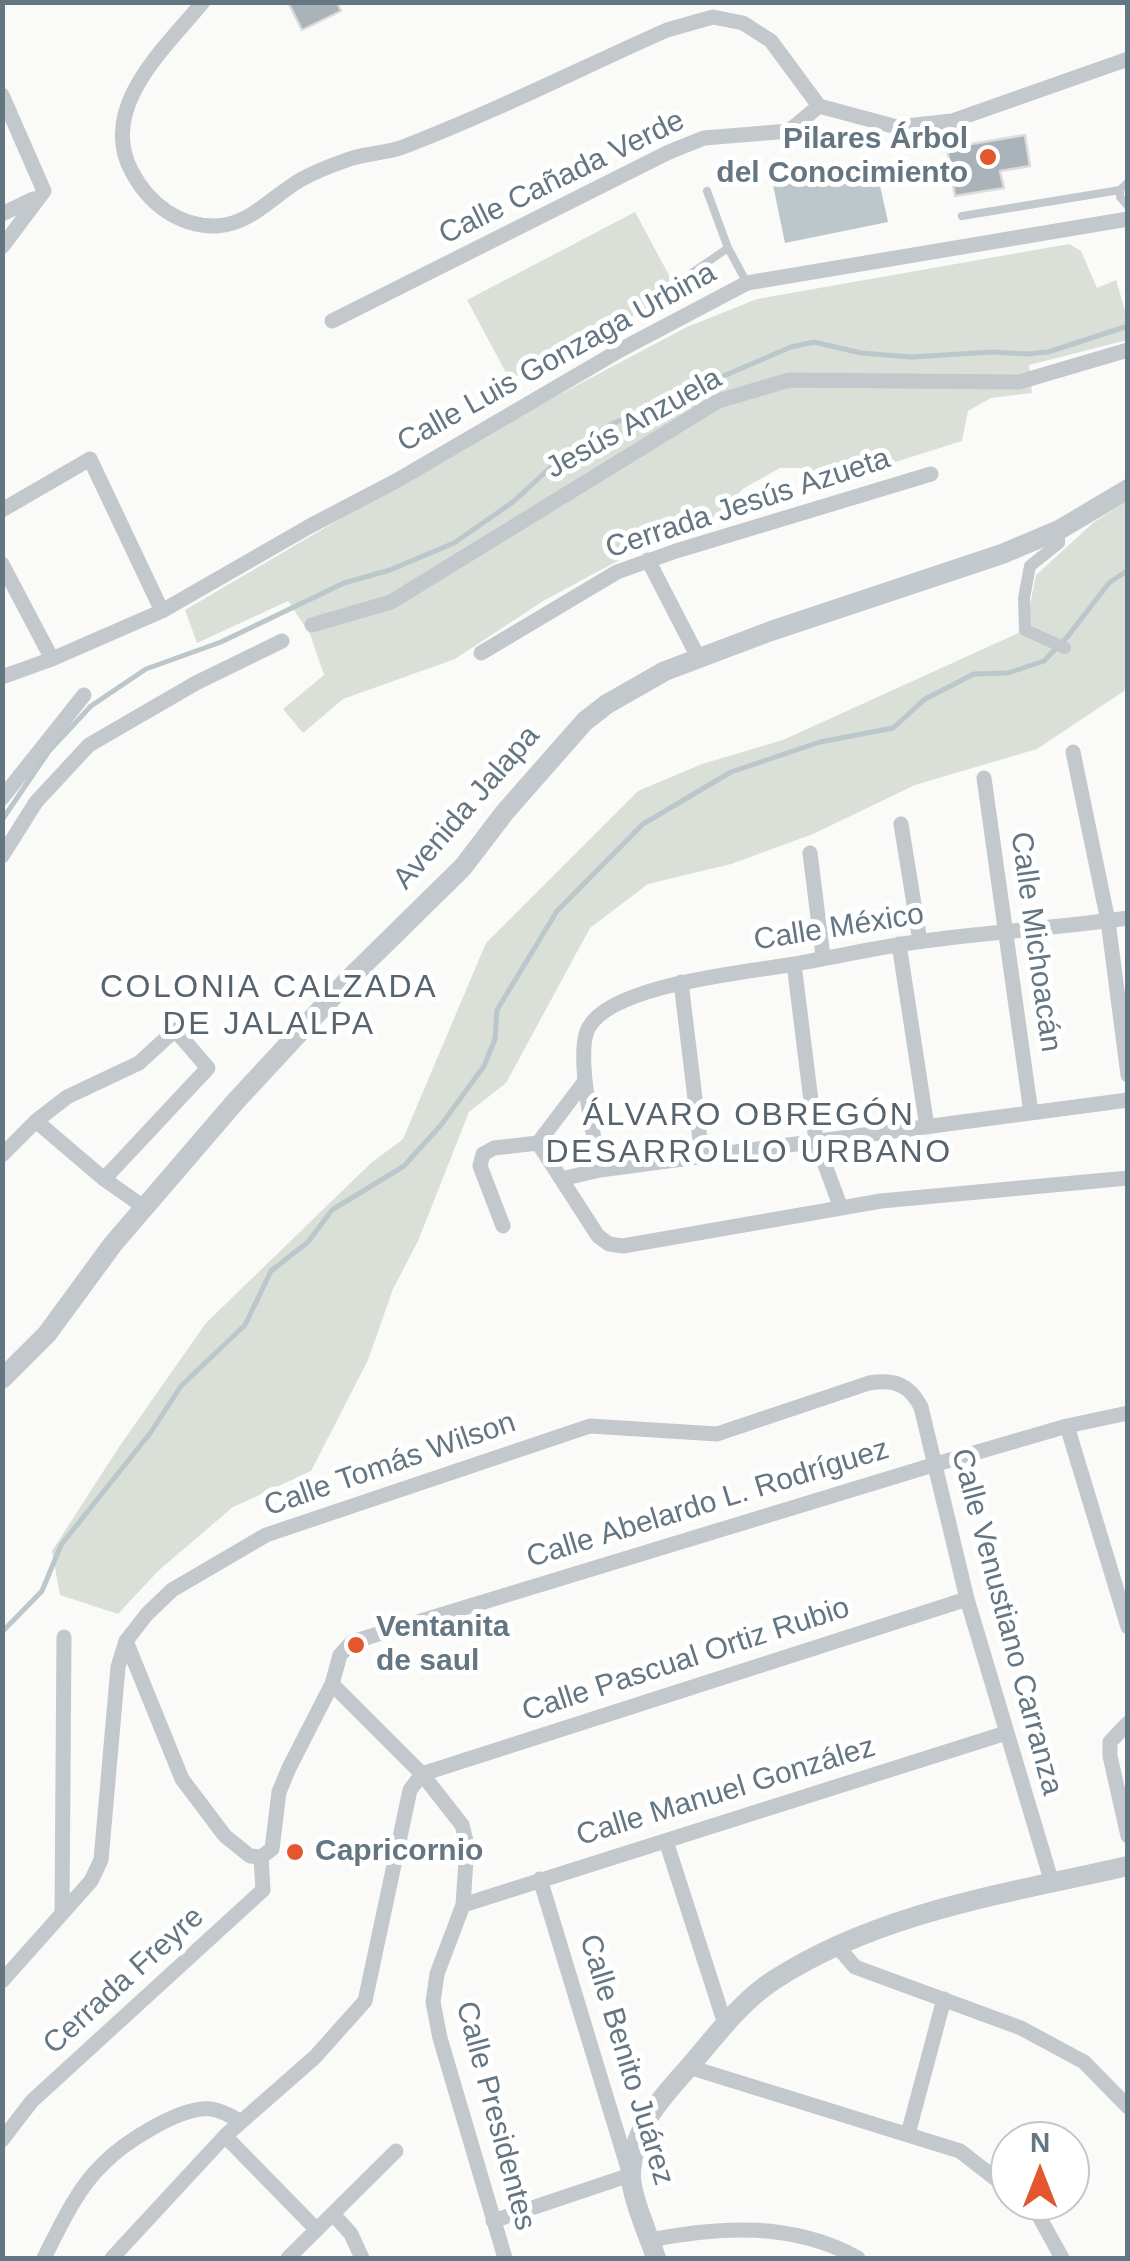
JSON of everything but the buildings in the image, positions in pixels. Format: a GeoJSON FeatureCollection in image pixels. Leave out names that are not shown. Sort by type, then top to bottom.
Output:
{"type":"FeatureCollection","features":[{"type":"Feature","properties":{"kind":"street"},"geometry":{"type":"LineString","coordinates":[[203,2],[130,96],[124,115],[123,143],[129,166],[142,190],[164,211],[188,222],[213,226],[238,224],[300,180],[348,158],[399,149],[666,30],[712,18],[743,24],[771,41],[819,106],[897,127],[952,121],[1128,59]]}},
{"type":"Feature","properties":{"kind":"street"},"geometry":{"type":"LineString","coordinates":[[4,105],[44,191]]}},
{"type":"Feature","properties":{"kind":"street","name":"Calle Cañada Verde"},"geometry":{"type":"LineString","coordinates":[[332,320],[670,152],[704,138],[789,131],[819,106]]}},
{"type":"Feature","properties":{"kind":"street"},"geometry":{"type":"LineString","coordinates":[[2,214],[44,191]]}},
{"type":"Feature","properties":{"kind":"street"},"geometry":{"type":"LineString","coordinates":[[2,247],[44,191]]}},
{"type":"Feature","properties":{"kind":"street","name":"Calle Luis Gonzaga Urbina"},"geometry":{"type":"LineString","coordinates":[[2,677],[52,660],[162,611],[622,349],[748,282],[1128,219]]}},
{"type":"Feature","properties":{"kind":"street","name":"Jesús Anzuela"},"geometry":{"type":"LineString","coordinates":[[312,624],[391,602],[718,401],[790,380],[1020,382],[1128,350]]}},
{"type":"Feature","properties":{"kind":"street"},"geometry":{"type":"LineString","coordinates":[[2,510],[90,459],[162,611]]}},
{"type":"Feature","properties":{"kind":"street","name":"Cerrada Jesús Azueta"},"geometry":{"type":"LineString","coordinates":[[480,653],[617,572],[931,474]]}},
{"type":"Feature","properties":{"kind":"street","name":"Avenida Jalapa"},"geometry":{"type":"LineString","coordinates":[[2,1379],[47,1334],[104,1255],[266,1066],[463,867],[505,812],[585,721],[634,688],[698,658],[930,580],[1059,530],[1128,489]]}},
{"type":"Feature","properties":{"kind":"street"},"geometry":{"type":"LineString","coordinates":[[1059,530],[1059,543],[1030,566],[1024,598],[1026,630],[1065,648]]}},
{"type":"Feature","properties":{"kind":"street"},"geometry":{"type":"LineString","coordinates":[[648,560],[698,658]]}},
{"type":"Feature","properties":{"kind":"street"},"geometry":{"type":"LineString","coordinates":[[2,564],[52,660]]}},
{"type":"Feature","properties":{"kind":"street"},"geometry":{"type":"LineString","coordinates":[[2,856],[36,802],[89,745],[182,691],[282,641]]}},
{"type":"Feature","properties":{"kind":"street"},"geometry":{"type":"LineString","coordinates":[[2,798],[84,695]]}},
{"type":"Feature","properties":{"kind":"street"},"geometry":{"type":"LineString","coordinates":[[1073,752],[1108,921],[1128,1075]]}},
{"type":"Feature","properties":{"kind":"street","name":"Calle Michoacán"},"geometry":{"type":"LineString","coordinates":[[984,778],[1031,1113]]}},
{"type":"Feature","properties":{"kind":"street"},"geometry":{"type":"LineString","coordinates":[[902,824],[920,941]]}},
{"type":"Feature","properties":{"kind":"street"},"geometry":{"type":"LineString","coordinates":[[810,852],[823,956]]}},
{"type":"Feature","properties":{"kind":"street","name":"Calle México"},"geometry":{"type":"LineString","coordinates":[[585,1081],[584,1044],[588,1028],[601,1014],[681,982],[920,941],[1128,918]]}},
{"type":"Feature","properties":{"kind":"street"},"geometry":{"type":"LineString","coordinates":[[900,944],[927,1127]]}},
{"type":"Feature","properties":{"kind":"street"},"geometry":{"type":"LineString","coordinates":[[794,964],[816,1141],[841,1208]]}},
{"type":"Feature","properties":{"kind":"street"},"geometry":{"type":"LineString","coordinates":[[681,982],[702,1156]]}},
{"type":"Feature","properties":{"kind":"street"},"geometry":{"type":"LineString","coordinates":[[2,1156],[36,1121],[67,1097],[139,1063],[175,1030],[208,1068],[104,1179]]}},
{"type":"Feature","properties":{"kind":"street"},"geometry":{"type":"LineString","coordinates":[[585,1081],[600,1170]]}},
{"type":"Feature","properties":{"kind":"street"},"geometry":{"type":"LineString","coordinates":[[503,1226],[480,1166],[483,1154],[494,1148],[538,1144],[585,1081]]}},
{"type":"Feature","properties":{"kind":"street"},"geometry":{"type":"LineString","coordinates":[[561,1179],[600,1170],[1128,1100]]}},
{"type":"Feature","properties":{"kind":"street"},"geometry":{"type":"LineString","coordinates":[[36,1121],[145,1208]]}},
{"type":"Feature","properties":{"kind":"street"},"geometry":{"type":"LineString","coordinates":[[538,1144],[598,1236],[609,1244],[623,1246],[841,1208],[1128,1178]]}},
{"type":"Feature","properties":{"kind":"street","name":"Calle Tomás Wilson"},"geometry":{"type":"LineString","coordinates":[[2,1980],[91,1881],[101,1860],[118,1667],[126,1641],[172,1590],[266,1535],[590,1426],[716,1434],[868,1383],[899,1383]]}},
{"type":"Feature","properties":{"kind":"street","name":"Calle Venustiano Carranza"},"geometry":{"type":"LineString","coordinates":[[899,1383],[913,1392],[921,1407],[967,1599],[1052,1883]]}},
{"type":"Feature","properties":{"kind":"street","name":"Calle Abelardo L. Rodríguez"},"geometry":{"type":"LineString","coordinates":[[261,1856],[272,1848],[280,1792],[289,1768],[332,1684],[340,1655],[352,1642],[933,1465],[1128,1413]]}},
{"type":"Feature","properties":{"kind":"street"},"geometry":{"type":"LineString","coordinates":[[1068,1426],[1128,1627]]}},
{"type":"Feature","properties":{"kind":"street"},"geometry":{"type":"LineString","coordinates":[[1110,1574],[1128,1570]]}},
{"type":"Feature","properties":{"kind":"street","name":"Calle Pascual Ortiz Rubio"},"geometry":{"type":"LineString","coordinates":[[422,1774],[967,1599]]}},
{"type":"Feature","properties":{"kind":"street"},"geometry":{"type":"LineString","coordinates":[[62,1913],[64,1637]]}},
{"type":"Feature","properties":{"kind":"street"},"geometry":{"type":"LineString","coordinates":[[126,1641],[182,1778],[225,1836],[250,1856],[261,1856]]}},
{"type":"Feature","properties":{"kind":"street","name":"Calle Presidentes"},"geometry":{"type":"LineString","coordinates":[[332,1684],[422,1774],[462,1824],[467,1845],[464,1905],[437,1974],[432,2002],[505,2258]]}},
{"type":"Feature","properties":{"kind":"street"},"geometry":{"type":"LineString","coordinates":[[1128,1723],[1110,1742],[1128,1836]]}},
{"type":"Feature","properties":{"kind":"street","name":"Calle Manuel González"},"geometry":{"type":"LineString","coordinates":[[464,1905],[1006,1732]]}},
{"type":"Feature","properties":{"kind":"street"},"geometry":{"type":"LineString","coordinates":[[112,2258],[240,2120],[316,2056],[365,2001],[410,1790],[422,1774]]}},
{"type":"Feature","properties":{"kind":"street"},"geometry":{"type":"LineString","coordinates":[[666,1841],[725,2024]]}},
{"type":"Feature","properties":{"kind":"street","name":"Cerrada Freyre"},"geometry":{"type":"LineString","coordinates":[[2,2140],[32,2100],[263,1890],[261,1856]]}},
{"type":"Feature","properties":{"kind":"street"},"geometry":{"type":"LineString","coordinates":[[493,2221],[630,2175],[636,2140],[657,2102],[725,2024],[772,1982],[837,1946],[952,1905],[1128,1866]]}},
{"type":"Feature","properties":{"kind":"street","name":"Calle Benito Juárez"},"geometry":{"type":"LineString","coordinates":[[540,1879],[653,2250]]}},
{"type":"Feature","properties":{"kind":"street"},"geometry":{"type":"LineString","coordinates":[[837,1946],[855,1968],[1021,2028],[1084,2062],[1128,2107]]}},
{"type":"Feature","properties":{"kind":"street"},"geometry":{"type":"LineString","coordinates":[[908,2134],[944,1999]]}},
{"type":"Feature","properties":{"kind":"street"},"geometry":{"type":"LineString","coordinates":[[689,2067],[960,2151],[990,2174]]}},
{"type":"Feature","properties":{"kind":"street"},"geometry":{"type":"LineString","coordinates":[[44,2258],[64,2218],[102,2164],[171,2116],[189,2110],[214,2109],[240,2120]]}},
{"type":"Feature","properties":{"kind":"street"},"geometry":{"type":"LineString","coordinates":[[225,2136],[317,2230]]}},
{"type":"Feature","properties":{"kind":"street"},"geometry":{"type":"LineString","coordinates":[[288,2258],[396,2151]]}},
{"type":"Feature","properties":{"kind":"street"},"geometry":{"type":"LineString","coordinates":[[333,2214],[350,2234],[362,2258]]}},
{"type":"Feature","properties":{"kind":"street"},"geometry":{"type":"LineString","coordinates":[[1042,2221],[1062,2258]]}},
{"type":"Feature","properties":{"kind":"street"},"geometry":{"type":"LineString","coordinates":[[653,2250],[700,2230],[737,2228],[781,2232],[818,2241],[858,2258]]}},
{"type":"Feature","properties":{"kind":"lane"},"geometry":{"type":"LineString","coordinates":[[962,216],[1120,190],[1128,182]]}},
{"type":"Feature","properties":{"kind":"lane"},"geometry":{"type":"LineString","coordinates":[[1120,190],[1120,197],[1128,206]]}},
{"type":"Feature","properties":{"kind":"lane"},"geometry":{"type":"LineString","coordinates":[[706,191],[728,248],[748,282]]}},
{"type":"Feature","properties":{"kind":"lane"},"geometry":{"type":"LineString","coordinates":[[674,285],[728,248]]}},
{"type":"Feature","properties":{"kind":"shaded area"},"geometry":{"type":"Polygon","coordinates":[[[875,163],[888,222],[785,243],[773,185],[875,163]]]}},
{"type":"Feature","properties":{"kind":"shaded area"},"geometry":{"type":"Polygon","coordinates":[[[635,212],[678,292],[510,380],[467,300],[635,212]]]}},
{"type":"Feature","properties":{"kind":"shaded area"},"geometry":{"type":"Polygon","coordinates":[[[1069,244],[1081,251],[1097,288],[1116,280],[1127,317],[1127,340],[1029,365],[1032,393],[991,398],[968,411],[962,441],[851,476],[830,479],[799,468],[780,468],[744,488],[702,529],[638,550],[543,601],[455,659],[343,699],[303,733],[283,709],[324,675],[310,634],[288,601],[197,643],[185,610],[483,435],[687,327],[757,299],[1069,244]]]}},
{"type":"Feature","properties":{"kind":"shaded area"},"geometry":{"type":"Polygon","coordinates":[[[1127,501],[1127,689],[1037,749],[915,785],[813,834],[731,864],[648,884],[590,928],[506,1083],[469,1112],[418,1241],[393,1289],[368,1360],[311,1471],[233,1507],[158,1571],[118,1614],[60,1595],[52,1551],[206,1323],[371,1163],[403,1139],[486,943],[638,791],[702,764],[783,740],[1025,630],[1036,575],[1093,523],[1127,501]]]}},
{"type":"Feature","properties":{"kind":"waterway"},"geometry":{"type":"LineString","coordinates":[[2,820],[49,751],[91,706],[146,669],[221,642],[344,583],[390,570],[454,543],[513,502],[565,454],[612,424],[791,347],[814,342],[861,353],[911,357],[1026,354],[1048,352],[1128,326]]}},
{"type":"Feature","properties":{"kind":"waterway"},"geometry":{"type":"LineString","coordinates":[[2,1632],[42,1591],[61,1545],[151,1432],[181,1386],[245,1325],[271,1271],[308,1242],[332,1210],[404,1166],[441,1125],[484,1066],[495,1039],[497,1010],[557,911],[643,824],[731,772],[820,742],[893,728],[925,699],[974,674],[1008,673],[1044,661],[1109,583],[1128,570]]}},
{"type":"Feature","properties":{"kind":"place","name":"Pilares Árbol del Conocimiento"},"geometry":{"type":"Point","coordinates":[988,157]}},
{"type":"Feature","properties":{"kind":"place","name":"Ventanita de saul"},"geometry":{"type":"Point","coordinates":[356,1645]}},
{"type":"Feature","properties":{"kind":"place","name":"Capricornio"},"geometry":{"type":"Point","coordinates":[295,1852]}},
{"type":"Feature","properties":{"kind":"district","name":"COLONIA CALZADA DE JALALPA"},"geometry":{"type":"Point","coordinates":[269,1006]}},
{"type":"Feature","properties":{"kind":"district","name":"ÁLVARO OBREGÓN DESARROLLO URBANO"},"geometry":{"type":"Point","coordinates":[749,1134]}}]}
